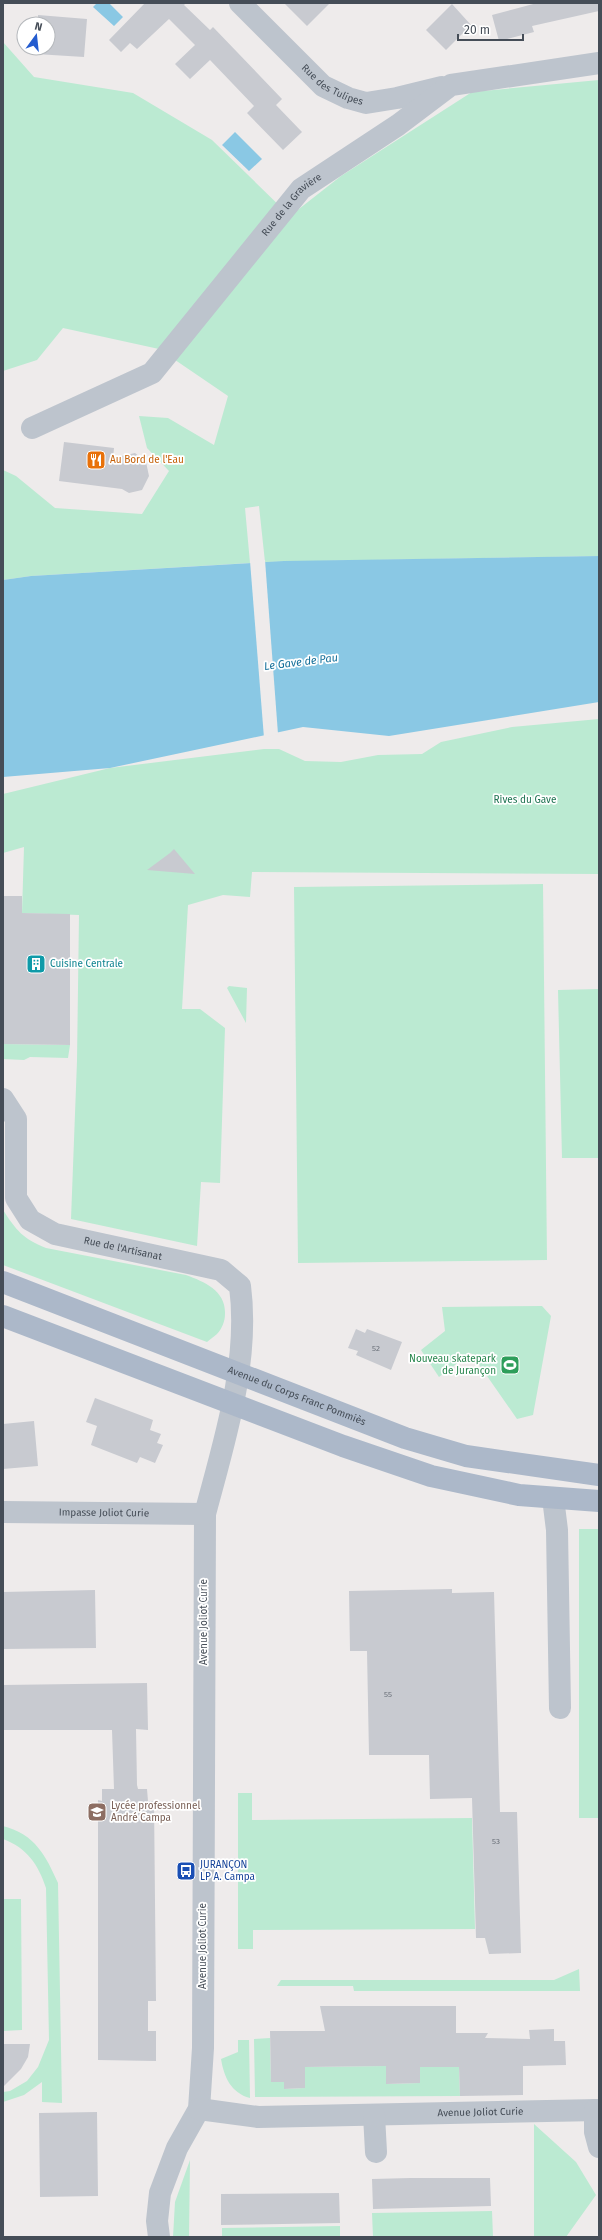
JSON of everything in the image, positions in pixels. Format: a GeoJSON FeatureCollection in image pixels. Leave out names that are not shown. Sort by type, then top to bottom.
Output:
{"type":"FeatureCollection","features":[{"type":"Feature","properties":{"kind":"main road","name":"Avenue du Corps Franc Pommiès"},"geometry":{"type":"LineString","coordinates":[[3,1282],[235,1388],[349,1448],[431,1476],[519,1495],[599,1501]]}},
{"type":"Feature","properties":{"kind":"main road","name":"Avenue du Corps Franc Pommiès"},"geometry":{"type":"LineString","coordinates":[[3,1316],[235,1388],[351,1419],[405,1438],[460,1454],[510,1464],[599,1475]]}},
{"type":"Feature","properties":{"kind":"street","name":"Rue des Tulipes"},"geometry":{"type":"LineString","coordinates":[[240,3],[323,86],[348,98],[366,102],[397,98],[451,85]]}},
{"type":"Feature","properties":{"kind":"street","name":"Rue de la Gravière"},"geometry":{"type":"LineString","coordinates":[[32,428],[152,373],[301,188],[398,125],[451,85],[599,63]]}},
{"type":"Feature","properties":{"kind":"street","name":"Rue de l'Artisanat"},"geometry":{"type":"LineString","coordinates":[[3,1099],[16,1119],[16,1198],[30,1220],[55,1234],[221,1270],[240,1286],[243,1310],[242,1346],[235,1388]]}},
{"type":"Feature","properties":{"kind":"street","name":"Avenue Joliot Curie"},"geometry":{"type":"LineString","coordinates":[[235,1388],[220,1458],[205,1514],[203,2048],[199,2109],[258,2117],[597,2110]]}},
{"type":"Feature","properties":{"kind":"street"},"geometry":{"type":"LineString","coordinates":[[553,1498],[557,1530],[560,1708]]}},
{"type":"Feature","properties":{"kind":"street","name":"Impasse Joliot Curie"},"geometry":{"type":"LineString","coordinates":[[3,1512],[205,1514]]}},
{"type":"Feature","properties":{"kind":"street"},"geometry":{"type":"LineString","coordinates":[[159,2237],[157,2221],[160,2193],[177,2148],[199,2109]]}},
{"type":"Feature","properties":{"kind":"street"},"geometry":{"type":"LineString","coordinates":[[597,2110],[595,2132],[599,2147]]}},
{"type":"Feature","properties":{"kind":"street"},"geometry":{"type":"LineString","coordinates":[[374,2115],[376,2152]]}},
{"type":"Feature","properties":{"kind":"green space"},"geometry":{"type":"Polygon","coordinates":[[[3,42],[34,77],[133,93],[212,140],[290,216],[341,176],[472,92],[599,80],[599,556],[265,562],[259,506],[245,508],[250,563],[31,576],[3,580],[3,470],[16,476],[55,508],[142,514],[169,471],[147,448],[139,416],[168,418],[214,445],[228,396],[159,349],[63,328],[37,360],[3,371],[3,42]]]}},
{"type":"Feature","properties":{"kind":"green space","name":"Rives du Gave"},"geometry":{"type":"Polygon","coordinates":[[[599,719],[599,874],[252,872],[250,897],[223,895],[188,905],[182,1009],[200,1009],[225,1028],[220,1183],[201,1182],[197,1246],[71,1219],[77,1061],[79,915],[22,913],[24,847],[3,853],[3,794],[110,768],[264,749],[279,749],[305,761],[341,762],[378,755],[422,754],[441,742],[512,727],[599,719]]]}},
{"type":"Feature","properties":{"kind":"green space"},"geometry":{"type":"Polygon","coordinates":[[[543,884],[547,1260],[298,1263],[294,887],[543,884]]]}},
{"type":"Feature","properties":{"kind":"green space"},"geometry":{"type":"Polygon","coordinates":[[[229,986],[247,988],[246,1023],[227,988],[229,986]]]}},
{"type":"Feature","properties":{"kind":"green space"},"geometry":{"type":"Polygon","coordinates":[[[599,989],[599,1158],[562,1158],[558,990],[599,989]]]}},
{"type":"Feature","properties":{"kind":"green space"},"geometry":{"type":"Polygon","coordinates":[[[3,1044],[70,1045],[68,1058],[30,1057],[24,1060],[3,1059],[3,1044]]]}},
{"type":"Feature","properties":{"kind":"green space"},"geometry":{"type":"Polygon","coordinates":[[[3,1210],[21,1233],[31,1241],[46,1248],[186,1275],[207,1284],[218,1293],[222,1299],[225,1317],[222,1327],[217,1334],[207,1342],[3,1265],[3,1210]]]}},
{"type":"Feature","properties":{"kind":"green space","name":"Nouveau skatepark de Jurançon"},"geometry":{"type":"Polygon","coordinates":[[[542,1306],[551,1316],[533,1415],[517,1419],[471,1353],[439,1377],[421,1350],[445,1331],[442,1307],[542,1306]]]}},
{"type":"Feature","properties":{"kind":"green space"},"geometry":{"type":"Polygon","coordinates":[[[579,1529],[599,1529],[599,1818],[579,1818],[579,1529]]]}},
{"type":"Feature","properties":{"kind":"green space"},"geometry":{"type":"Polygon","coordinates":[[[238,1793],[252,1793],[252,1820],[472,1818],[475,1929],[253,1930],[253,1949],[238,1949],[238,1793]]]}},
{"type":"Feature","properties":{"kind":"green space"},"geometry":{"type":"Polygon","coordinates":[[[3,1826],[23,1834],[38,1847],[49,1864],[58,1883],[62,2103],[42,2102],[42,2082],[24,2095],[3,2102],[3,2092],[10,2091],[27,2081],[38,2067],[49,2040],[46,1888],[35,1864],[25,1852],[19,1847],[3,1839],[3,1826]]]}},
{"type":"Feature","properties":{"kind":"green space"},"geometry":{"type":"Polygon","coordinates":[[[3,1899],[21,1899],[22,2030],[3,2031],[3,1899]]]}},
{"type":"Feature","properties":{"kind":"green space"},"geometry":{"type":"Polygon","coordinates":[[[579,1969],[580,1991],[354,1991],[353,1986],[277,1986],[281,1980],[554,1980],[579,1969]]]}},
{"type":"Feature","properties":{"kind":"green space"},"geometry":{"type":"Polygon","coordinates":[[[270,2038],[271,2082],[284,2082],[285,2089],[305,2088],[305,2067],[386,2066],[386,2084],[420,2083],[420,2067],[459,2067],[460,2096],[255,2097],[254,2039],[270,2038]]]}},
{"type":"Feature","properties":{"kind":"green space"},"geometry":{"type":"Polygon","coordinates":[[[238,2040],[249,2040],[250,2098],[243,2096],[233,2088],[226,2078],[222,2066],[221,2059],[238,2052],[238,2040]]]}},
{"type":"Feature","properties":{"kind":"green space"},"geometry":{"type":"Polygon","coordinates":[[[534,2124],[576,2162],[596,2195],[566,2237],[534,2237],[534,2124]]]}},
{"type":"Feature","properties":{"kind":"green space"},"geometry":{"type":"Polygon","coordinates":[[[190,2160],[189,2237],[173,2237],[175,2202],[190,2160]]]}},
{"type":"Feature","properties":{"kind":"green space"},"geometry":{"type":"Polygon","coordinates":[[[492,2211],[493,2237],[373,2237],[372,2213],[492,2211]]]}},
{"type":"Feature","properties":{"kind":"green space"},"geometry":{"type":"Polygon","coordinates":[[[340,2226],[340,2237],[222,2237],[222,2228],[340,2226]]]}},
{"type":"Feature","properties":{"kind":"water"},"geometry":{"type":"Polygon","coordinates":[[[97,3],[109,3],[123,17],[114,26],[93,7],[97,3]]]}},
{"type":"Feature","properties":{"kind":"water"},"geometry":{"type":"Polygon","coordinates":[[[235,132],[262,159],[249,171],[222,145],[235,132]]]}},
{"type":"Feature","properties":{"kind":"water","name":"Le Gave de Pau"},"geometry":{"type":"Polygon","coordinates":[[[599,556],[599,702],[389,736],[303,727],[110,768],[3,777],[3,580],[31,576],[284,561],[599,556]]]}},
{"type":"Feature","properties":{"kind":"pier"},"geometry":{"type":"Polygon","coordinates":[[[265,560],[278,734],[264,738],[250,561],[265,560]]]}},
{"type":"Feature","properties":{"kind":"building"},"geometry":{"type":"Polygon","coordinates":[[[145,3],[186,3],[184,5],[210,30],[213,27],[282,99],[276,105],[302,132],[283,150],[247,113],[254,106],[210,60],[190,79],[175,64],[195,45],[169,19],[137,49],[130,43],[121,52],[109,40],[145,3]]]}},
{"type":"Feature","properties":{"kind":"building"},"geometry":{"type":"Polygon","coordinates":[[[284,3],[330,3],[307,26],[284,3]]]}},
{"type":"Feature","properties":{"kind":"building"},"geometry":{"type":"Polygon","coordinates":[[[537,3],[599,3],[599,11],[532,26],[534,32],[499,41],[492,15],[537,3]]]}},
{"type":"Feature","properties":{"kind":"building"},"geometry":{"type":"Polygon","coordinates":[[[452,4],[471,25],[446,50],[426,30],[452,4]]]}},
{"type":"Feature","properties":{"kind":"building"},"geometry":{"type":"Polygon","coordinates":[[[56,16],[87,19],[84,57],[56,55],[56,16]]]}},
{"type":"Feature","properties":{"kind":"building"},"geometry":{"type":"Polygon","coordinates":[[[64,442],[114,448],[113,458],[135,453],[146,462],[149,476],[142,490],[129,493],[122,489],[59,481],[64,442]]]}},
{"type":"Feature","properties":{"kind":"building"},"geometry":{"type":"Polygon","coordinates":[[[174,849],[195,874],[147,870],[170,853],[174,849]]]}},
{"type":"Feature","properties":{"kind":"building","name":"Cuisine Centrale"},"geometry":{"type":"Polygon","coordinates":[[[3,896],[22,896],[22,913],[70,914],[70,1045],[3,1044],[3,896]]]}},
{"type":"Feature","properties":{"kind":"building"},"geometry":{"type":"Polygon","coordinates":[[[356,1329],[365,1333],[367,1329],[402,1342],[391,1370],[356,1355],[358,1351],[348,1348],[356,1329]]]}},
{"type":"Feature","properties":{"kind":"building"},"geometry":{"type":"Polygon","coordinates":[[[95,1398],[153,1420],[150,1430],[161,1434],[157,1443],[163,1445],[155,1463],[140,1457],[137,1463],[91,1445],[97,1426],[86,1422],[95,1398]]]}},
{"type":"Feature","properties":{"kind":"building"},"geometry":{"type":"Polygon","coordinates":[[[34,1421],[38,1466],[3,1469],[3,1424],[34,1421]]]}},
{"type":"Feature","properties":{"kind":"building"},"geometry":{"type":"Polygon","coordinates":[[[452,1589],[452,1593],[494,1592],[500,1812],[517,1812],[521,1953],[489,1954],[485,1938],[476,1938],[472,1798],[430,1799],[429,1755],[369,1755],[367,1651],[350,1651],[349,1591],[452,1589]]]}},
{"type":"Feature","properties":{"kind":"building"},"geometry":{"type":"Polygon","coordinates":[[[95,1590],[96,1648],[3,1649],[3,1592],[95,1590]]]}},
{"type":"Feature","properties":{"kind":"building"},"geometry":{"type":"Polygon","coordinates":[[[147,1683],[148,1730],[136,1729],[137,1785],[138,1789],[147,1789],[148,1801],[154,1801],[156,2001],[148,2001],[148,2031],[156,2031],[156,2061],[98,2060],[98,1800],[102,1801],[102,1789],[114,1789],[112,1730],[3,1730],[3,1685],[147,1683]]]}},
{"type":"Feature","properties":{"kind":"building"},"geometry":{"type":"Polygon","coordinates":[[[320,2006],[456,2006],[456,2033],[488,2033],[485,2038],[530,2039],[529,2030],[554,2029],[554,2041],[565,2041],[566,2065],[523,2066],[523,2095],[460,2096],[459,2067],[420,2067],[420,2083],[386,2084],[386,2066],[305,2067],[305,2088],[284,2089],[284,2082],[271,2082],[270,2031],[325,2031],[320,2006]]]}},
{"type":"Feature","properties":{"kind":"building"},"geometry":{"type":"Polygon","coordinates":[[[3,2044],[30,2044],[28,2057],[21,2069],[3,2087],[3,2044]]]}},
{"type":"Feature","properties":{"kind":"building"},"geometry":{"type":"Polygon","coordinates":[[[97,2112],[98,2196],[40,2197],[39,2113],[97,2112]]]}},
{"type":"Feature","properties":{"kind":"building"},"geometry":{"type":"Polygon","coordinates":[[[490,2178],[491,2206],[373,2209],[372,2179],[490,2178]]]}},
{"type":"Feature","properties":{"kind":"building"},"geometry":{"type":"Polygon","coordinates":[[[339,2193],[340,2223],[221,2225],[221,2194],[339,2193]]]}},
{"type":"Feature","properties":{"kind":"place","name":"Au Bord de l'Eau"},"geometry":{"type":"Point","coordinates":[96,460]}},
{"type":"Feature","properties":{"kind":"place","name":"Cuisine Centrale"},"geometry":{"type":"Point","coordinates":[36,964]}},
{"type":"Feature","properties":{"kind":"place","name":"Nouveau skatepark de Jurançon"},"geometry":{"type":"Point","coordinates":[510,1365]}},
{"type":"Feature","properties":{"kind":"place","name":"Lycée professionnel André Campa"},"geometry":{"type":"Point","coordinates":[97,1812]}},
{"type":"Feature","properties":{"kind":"place","name":"JURANÇON LP A. Campa"},"geometry":{"type":"Point","coordinates":[186,1871]}}]}
